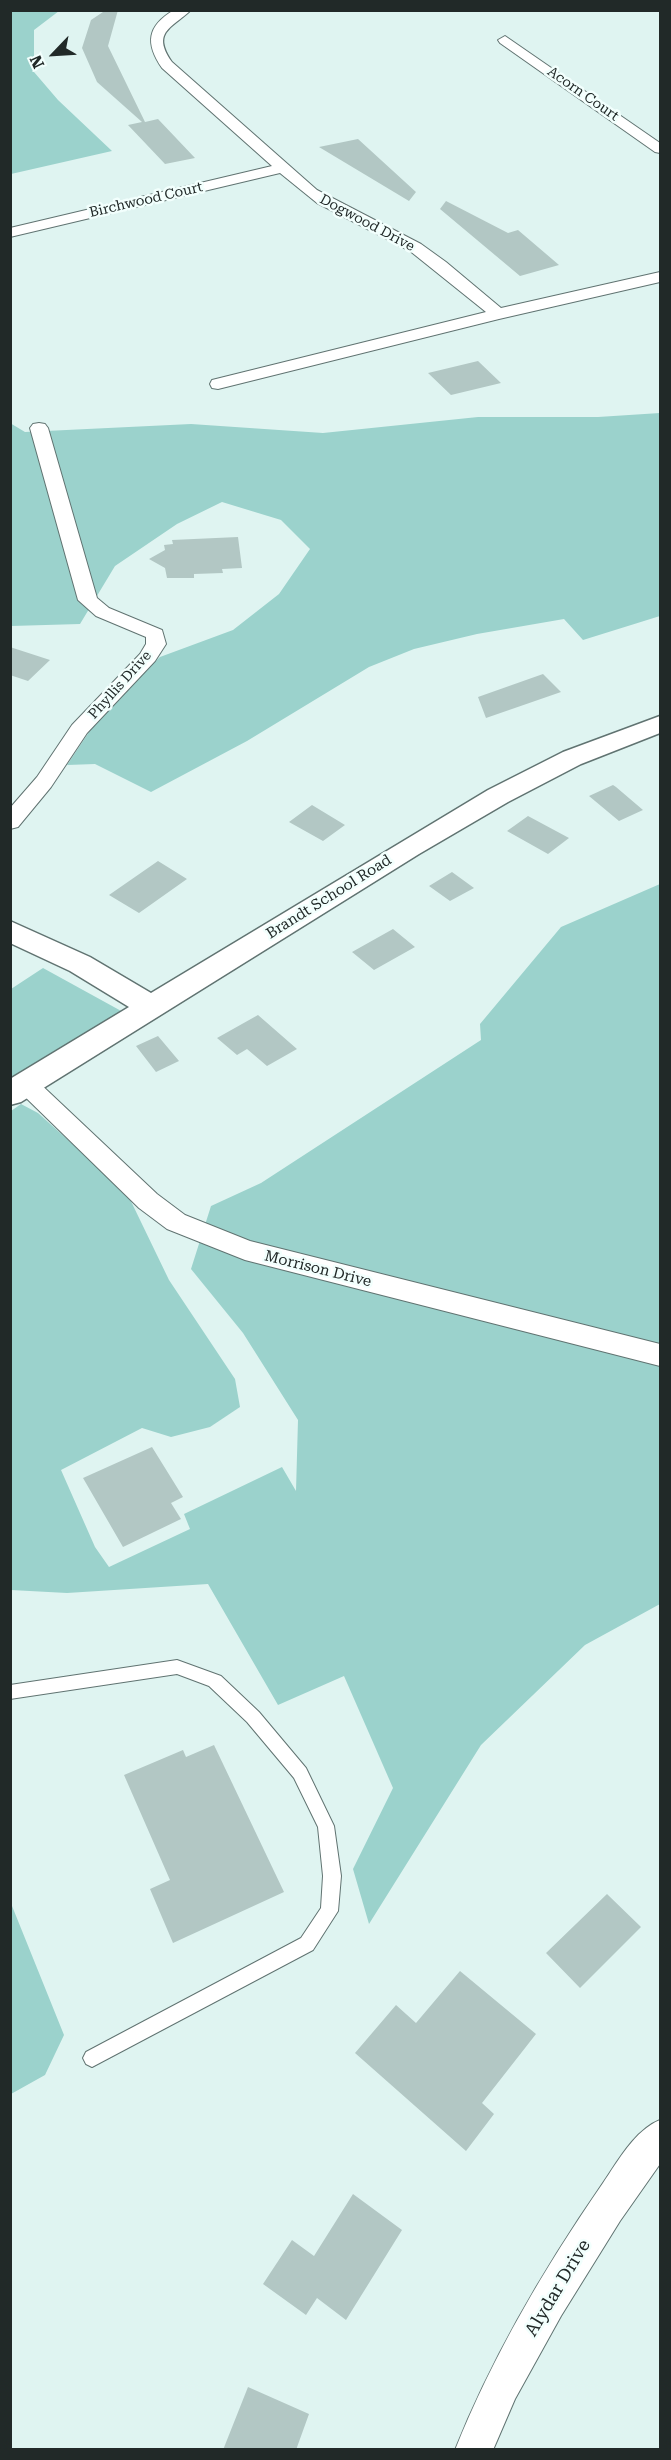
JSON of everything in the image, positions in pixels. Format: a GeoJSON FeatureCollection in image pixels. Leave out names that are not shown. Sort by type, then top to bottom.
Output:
{"type":"FeatureCollection","features":[{"type":"Feature","properties":{"kind":"street","name":"Dogwood Drive"},"geometry":{"type":"LineString","coordinates":[[185,10],[162,27],[157,36],[156,48],[160,56],[281,168],[327,203],[404,240],[498,314]]}},
{"type":"Feature","properties":{"kind":"street","name":"Acorn Court"},"geometry":{"type":"LineString","coordinates":[[505,40],[660,148]]}},
{"type":"Feature","properties":{"kind":"street","name":"Birchwood Court"},"geometry":{"type":"LineString","coordinates":[[10,233],[281,168]]}},
{"type":"Feature","properties":{"kind":"street"},"geometry":{"type":"LineString","coordinates":[[218,384],[498,314],[660,277]]}},
{"type":"Feature","properties":{"kind":"street","name":"Phyllis Drive"},"geometry":{"type":"LineString","coordinates":[[10,822],[44,782],[79,729],[148,657],[156,644],[155,634],[142,626],[103,614],[88,600],[39,428]]}},
{"type":"Feature","properties":{"kind":"street","name":"Brandt School Road"},"geometry":{"type":"LineString","coordinates":[[18,1089],[409,848],[498,796],[572,758],[660,724]]}},
{"type":"Feature","properties":{"kind":"street"},"geometry":{"type":"LineString","coordinates":[[10,931],[80,964],[152,1007]]}},
{"type":"Feature","properties":{"kind":"street","name":"Morrison Drive"},"geometry":{"type":"LineString","coordinates":[[18,1089],[148,1201],[176,1222],[245,1250],[660,1355]]}},
{"type":"Feature","properties":{"kind":"street","name":"Alydar Drive"},"geometry":{"type":"LineString","coordinates":[[474,2450],[488,2414],[530,2333],[612,2200],[660,2136]]}},
{"type":"Feature","properties":{"kind":"lane"},"geometry":{"type":"LineString","coordinates":[[10,1692],[177,1667],[215,1681],[253,1717],[300,1773],[326,1826],[332,1876],[329,1911],[307,1944],[92,2058]]}},
{"type":"Feature","properties":{"kind":"shaded area"},"geometry":{"type":"Polygon","coordinates":[[[10,11],[59,11],[34,30],[34,72],[58,100],[112,151],[11,174],[10,11]]]}},
{"type":"Feature","properties":{"kind":"shaded area"},"geometry":{"type":"Polygon","coordinates":[[[660,413],[660,616],[583,640],[564,619],[477,634],[414,649],[369,667],[247,741],[151,792],[95,764],[67,765],[103,711],[160,657],[233,630],[279,594],[310,549],[281,520],[222,502],[177,524],[115,566],[80,624],[11,626],[10,423],[25,432],[191,424],[323,433],[478,417],[598,417],[660,413]]]}},
{"type":"Feature","properties":{"kind":"shaded area"},"geometry":{"type":"Polygon","coordinates":[[[660,884],[660,1604],[585,1645],[481,1745],[369,1924],[353,1869],[393,1788],[344,1676],[278,1705],[208,1584],[67,1593],[11,1590],[11,1111],[21,1104],[38,1113],[127,1193],[169,1280],[235,1379],[240,1407],[210,1427],[171,1437],[142,1428],[61,1470],[95,1547],[109,1567],[190,1529],[184,1514],[282,1467],[296,1491],[298,1420],[243,1333],[191,1269],[211,1206],[261,1183],[481,1040],[480,1024],[561,927],[660,884]]]}},
{"type":"Feature","properties":{"kind":"shaded area"},"geometry":{"type":"Polygon","coordinates":[[[43,968],[123,1012],[11,1078],[11,989],[43,968]]]}},
{"type":"Feature","properties":{"kind":"shaded area"},"geometry":{"type":"Polygon","coordinates":[[[10,1901],[64,2035],[45,2075],[11,2094],[10,1901]]]}},
{"type":"Feature","properties":{"kind":"building"},"geometry":{"type":"Polygon","coordinates":[[[106,10],[118,10],[108,46],[145,122],[158,119],[195,158],[165,164],[128,125],[142,122],[97,82],[82,48],[91,20],[106,10]]]}},
{"type":"Feature","properties":{"kind":"building"},"geometry":{"type":"Polygon","coordinates":[[[358,139],[416,192],[409,201],[319,147],[358,139]]]}},
{"type":"Feature","properties":{"kind":"building"},"geometry":{"type":"Polygon","coordinates":[[[446,201],[508,233],[518,230],[559,265],[520,276],[440,209],[446,201]]]}},
{"type":"Feature","properties":{"kind":"building"},"geometry":{"type":"Polygon","coordinates":[[[478,361],[501,383],[451,395],[428,373],[478,361]]]}},
{"type":"Feature","properties":{"kind":"building"},"geometry":{"type":"Polygon","coordinates":[[[238,537],[242,568],[222,569],[223,573],[194,574],[194,578],[167,578],[165,568],[149,559],[165,550],[164,545],[173,544],[172,540],[238,537]]]}},
{"type":"Feature","properties":{"kind":"building"},"geometry":{"type":"Polygon","coordinates":[[[10,647],[50,660],[28,681],[10,675],[10,647]]]}},
{"type":"Feature","properties":{"kind":"building"},"geometry":{"type":"Polygon","coordinates":[[[543,674],[561,692],[486,718],[478,697],[543,674]]]}},
{"type":"Feature","properties":{"kind":"building"},"geometry":{"type":"Polygon","coordinates":[[[613,785],[643,810],[619,821],[589,796],[613,785]]]}},
{"type":"Feature","properties":{"kind":"building"},"geometry":{"type":"Polygon","coordinates":[[[312,805],[345,825],[323,841],[289,822],[312,805]]]}},
{"type":"Feature","properties":{"kind":"building"},"geometry":{"type":"Polygon","coordinates":[[[528,816],[569,838],[548,854],[507,831],[528,816]]]}},
{"type":"Feature","properties":{"kind":"building"},"geometry":{"type":"Polygon","coordinates":[[[158,861],[187,879],[139,913],[109,895],[158,861]]]}},
{"type":"Feature","properties":{"kind":"building"},"geometry":{"type":"Polygon","coordinates":[[[452,872],[474,888],[450,901],[429,886],[452,872]]]}},
{"type":"Feature","properties":{"kind":"building"},"geometry":{"type":"Polygon","coordinates":[[[393,929],[415,947],[374,970],[352,952],[393,929]]]}},
{"type":"Feature","properties":{"kind":"building"},"geometry":{"type":"Polygon","coordinates":[[[258,1015],[297,1049],[267,1066],[247,1049],[237,1055],[217,1038],[258,1015]]]}},
{"type":"Feature","properties":{"kind":"building"},"geometry":{"type":"Polygon","coordinates":[[[158,1036],[179,1061],[156,1072],[136,1046],[158,1036]]]}},
{"type":"Feature","properties":{"kind":"building"},"geometry":{"type":"Polygon","coordinates":[[[152,1447],[183,1497],[171,1503],[181,1519],[123,1547],[83,1478],[152,1447]]]}},
{"type":"Feature","properties":{"kind":"building"},"geometry":{"type":"Polygon","coordinates":[[[214,1745],[284,1892],[173,1943],[150,1889],[170,1880],[124,1775],[183,1750],[186,1757],[214,1745]]]}},
{"type":"Feature","properties":{"kind":"building"},"geometry":{"type":"Polygon","coordinates":[[[607,1894],[641,1927],[580,1988],[546,1953],[607,1894]]]}},
{"type":"Feature","properties":{"kind":"building"},"geometry":{"type":"Polygon","coordinates":[[[460,1971],[536,2034],[482,2103],[494,2114],[466,2151],[355,2053],[396,2005],[416,2023],[460,1971]]]}},
{"type":"Feature","properties":{"kind":"building"},"geometry":{"type":"Polygon","coordinates":[[[353,2194],[402,2230],[346,2320],[317,2298],[306,2315],[263,2284],[292,2240],[314,2256],[353,2194]]]}},
{"type":"Feature","properties":{"kind":"building"},"geometry":{"type":"Polygon","coordinates":[[[248,2387],[309,2414],[296,2450],[223,2450],[248,2387]]]}}]}
